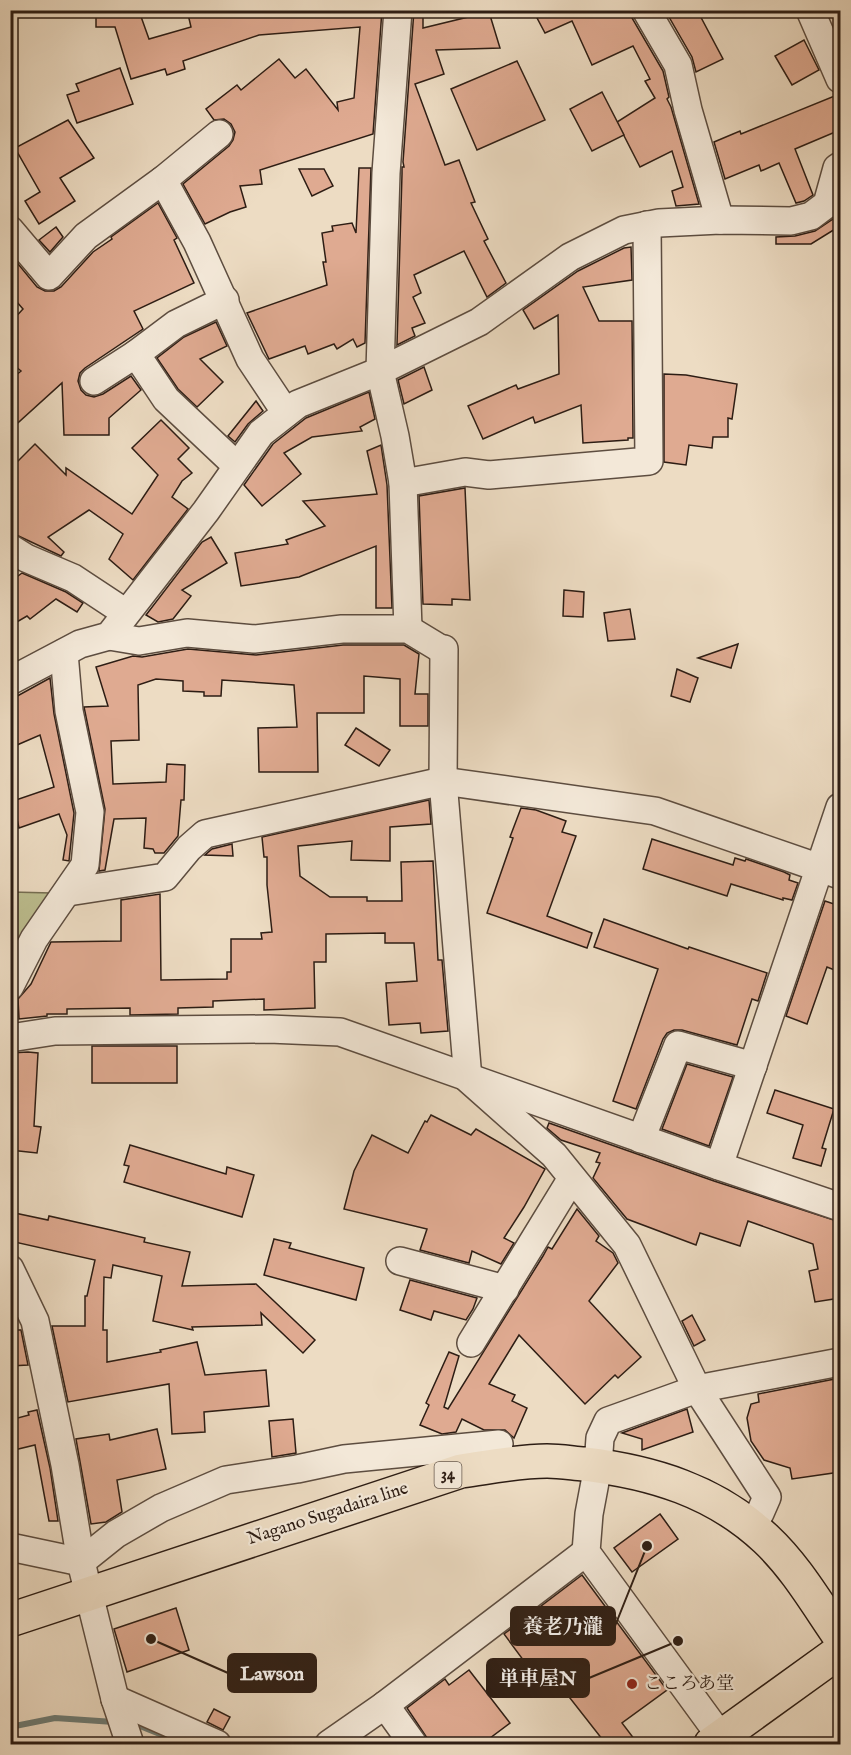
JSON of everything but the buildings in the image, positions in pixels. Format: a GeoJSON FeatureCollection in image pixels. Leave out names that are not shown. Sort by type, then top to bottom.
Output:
{"type":"FeatureCollection","features":[{"type":"Feature","properties":{"kind":"main road","name":"Nagano Sugadaira line"},"geometry":{"type":"LineString","coordinates":[[10,1620],[461,1471],[549,1461],[627,1471],[692,1489],[729,1509],[767,1540],[809,1589],[840,1637]]}},
{"type":"Feature","properties":{"kind":"main road"},"geometry":{"type":"LineString","coordinates":[[716,1741],[840,1651]]}},
{"type":"Feature","properties":{"kind":"street"},"geometry":{"type":"LineString","coordinates":[[398,10],[386,173],[380,371],[403,483],[408,629]]}},
{"type":"Feature","properties":{"kind":"street"},"geometry":{"type":"LineString","coordinates":[[646,10],[678,65],[688,110],[720,220]]}},
{"type":"Feature","properties":{"kind":"street"},"geometry":{"type":"LineString","coordinates":[[810,10],[840,79]]}},
{"type":"Feature","properties":{"kind":"street"},"geometry":{"type":"LineString","coordinates":[[10,230],[49,276],[86,236],[163,180],[219,134]]}},
{"type":"Feature","properties":{"kind":"street"},"geometry":{"type":"LineString","coordinates":[[109,636],[206,511],[261,434],[298,404],[380,371],[479,322],[570,257],[624,230],[646,225],[720,220],[792,221],[811,216],[827,204],[837,168],[840,166]]}},
{"type":"Feature","properties":{"kind":"street"},"geometry":{"type":"LineString","coordinates":[[163,180],[197,242],[250,359],[286,413]]}},
{"type":"Feature","properties":{"kind":"street"},"geometry":{"type":"LineString","coordinates":[[403,483],[465,472],[489,475],[649,461],[646,225]]}},
{"type":"Feature","properties":{"kind":"street"},"geometry":{"type":"LineString","coordinates":[[94,381],[136,354],[176,324],[225,300]]}},
{"type":"Feature","properties":{"kind":"street"},"geometry":{"type":"LineString","coordinates":[[136,354],[166,399],[237,466]]}},
{"type":"Feature","properties":{"kind":"street"},"geometry":{"type":"LineString","coordinates":[[10,548],[26,558],[73,578],[126,613]]}},
{"type":"Feature","properties":{"kind":"street"},"geometry":{"type":"LineString","coordinates":[[10,681],[80,644],[109,636],[139,641],[186,633],[254,639],[342,629],[408,629],[443,649],[443,781],[468,1079],[554,1155],[627,1245],[697,1389],[767,1497],[760,1513],[749,1525]]}},
{"type":"Feature","properties":{"kind":"street"},"geometry":{"type":"LineString","coordinates":[[10,986],[34,939],[85,865],[90,812],[69,711],[64,653]]}},
{"type":"Feature","properties":{"kind":"street"},"geometry":{"type":"LineString","coordinates":[[68,892],[165,877],[189,848],[205,834],[443,781],[655,811],[831,871]]}},
{"type":"Feature","properties":{"kind":"street"},"geometry":{"type":"LineString","coordinates":[[719,1166],[753,1066],[831,871],[840,807]]}},
{"type":"Feature","properties":{"kind":"street"},"geometry":{"type":"LineString","coordinates":[[10,1038],[56,1031],[269,1029],[340,1032],[468,1079],[840,1207]]}},
{"type":"Feature","properties":{"kind":"street"},"geometry":{"type":"LineString","coordinates":[[641,1139],[678,1045],[753,1066]]}},
{"type":"Feature","properties":{"kind":"street"},"geometry":{"type":"LineString","coordinates":[[471,1343],[572,1178]]}},
{"type":"Feature","properties":{"kind":"street"},"geometry":{"type":"LineString","coordinates":[[400,1261],[505,1289]]}},
{"type":"Feature","properties":{"kind":"street"},"geometry":{"type":"LineString","coordinates":[[10,1269],[23,1324],[64,1465],[81,1562],[122,1721],[217,1744]]}},
{"type":"Feature","properties":{"kind":"street"},"geometry":{"type":"LineString","coordinates":[[716,1741],[586,1552],[588,1514],[598,1466],[600,1438],[608,1421],[697,1389],[840,1362]]}},
{"type":"Feature","properties":{"kind":"street"},"geometry":{"type":"LineString","coordinates":[[81,1562],[116,1534],[161,1508],[226,1480],[344,1459],[499,1444]]}},
{"type":"Feature","properties":{"kind":"street"},"geometry":{"type":"LineString","coordinates":[[10,1547],[81,1562]]}},
{"type":"Feature","properties":{"kind":"street"},"geometry":{"type":"LineString","coordinates":[[329,1744],[385,1705],[586,1552]]}},
{"type":"Feature","properties":{"kind":"street"},"geometry":{"type":"LineString","coordinates":[[385,1705],[413,1744]]}},
{"type":"Feature","properties":{"kind":"green space"},"geometry":{"type":"Polygon","coordinates":[[[11,892],[51,893],[11,970],[11,892]]]}},
{"type":"Feature","properties":{"kind":"waterway"},"geometry":{"type":"LineString","coordinates":[[10,1727],[55,1718],[114,1722]]}},
{"type":"Feature","properties":{"kind":"waterway"},"geometry":{"type":"LineString","coordinates":[[130,1722],[182,1743]]}},
{"type":"Feature","properties":{"kind":"place","name":"養老乃瀧"},"geometry":{"type":"Point","coordinates":[647,1546]}},
{"type":"Feature","properties":{"kind":"place","name":"Lawson"},"geometry":{"type":"Point","coordinates":[151,1639]}},
{"type":"Feature","properties":{"kind":"place","name":"単車屋N"},"geometry":{"type":"Point","coordinates":[678,1641]}},
{"type":"Feature","properties":{"kind":"place","name":"こころあ堂"},"geometry":{"type":"Point","coordinates":[632,1684]}}]}
